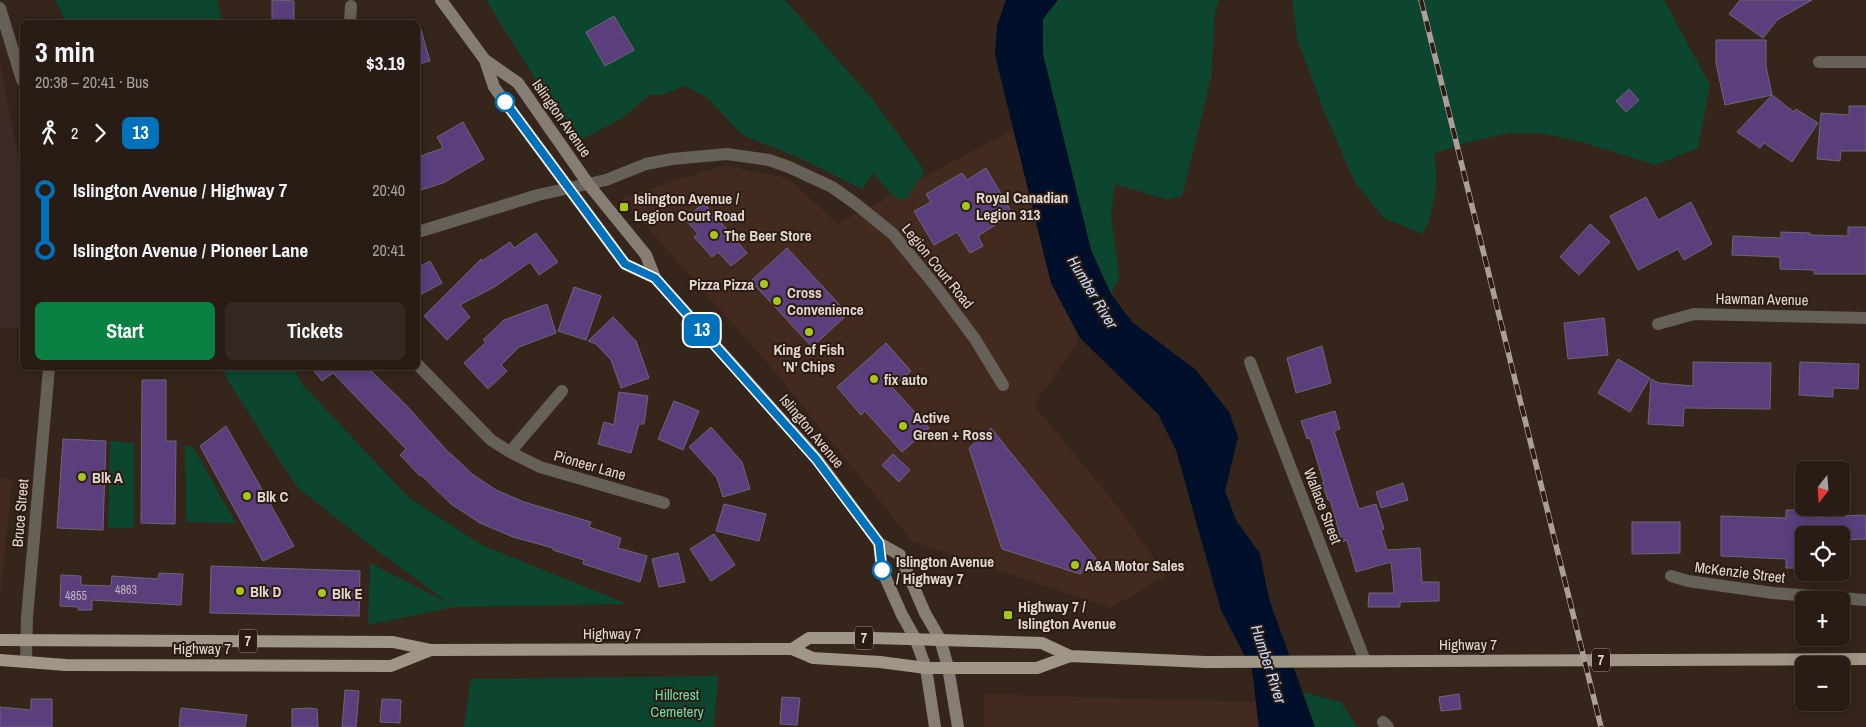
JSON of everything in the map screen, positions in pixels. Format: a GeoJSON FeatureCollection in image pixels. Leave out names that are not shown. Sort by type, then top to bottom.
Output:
{"type":"FeatureCollection","features":[{"type":"Feature","properties":{"kind":"main road","name":"Islington Avenue"},"geometry":{"type":"LineString","coordinates":[[441,0],[485,60],[494,87],[625,264],[655,278]]}},
{"type":"Feature","properties":{"kind":"main road","name":"Islington Avenue"},"geometry":{"type":"LineString","coordinates":[[485,60],[518,83],[589,185],[646,255],[655,278],[816,459],[879,543],[900,555],[925,613],[940,638],[948,667],[958,727]]}},
{"type":"Feature","properties":{"kind":"main road"},"geometry":{"type":"LineString","coordinates":[[879,543],[882,570],[902,615],[915,638],[926,668],[935,727]]}},
{"type":"Feature","properties":{"kind":"main road","name":"Highway 7"},"geometry":{"type":"LineString","coordinates":[[792,649],[809,638],[940,638],[1042,643],[1070,656],[1205,662],[1866,659]]}},
{"type":"Feature","properties":{"kind":"main road","name":"Highway 7"},"geometry":{"type":"LineString","coordinates":[[0,640],[393,642],[431,650],[792,649],[812,658],[880,662],[926,668],[1037,668],[1070,656]]}},
{"type":"Feature","properties":{"kind":"main road","name":"Highway 7"},"geometry":{"type":"LineString","coordinates":[[0,660],[66,665],[391,666],[431,650]]}},
{"type":"Feature","properties":{"kind":"street"},"geometry":{"type":"LineString","coordinates":[[350,20],[351,6]]}},
{"type":"Feature","properties":{"kind":"street"},"geometry":{"type":"LineString","coordinates":[[0,8],[20,73]]}},
{"type":"Feature","properties":{"kind":"street"},"geometry":{"type":"LineString","coordinates":[[1819,62],[1866,62]]}},
{"type":"Feature","properties":{"kind":"street","name":"Legion Court Road"},"geometry":{"type":"LineString","coordinates":[[570,188],[589,185],[622,175],[646,164],[672,159],[727,154],[768,160],[789,167],[821,182],[856,204],[893,234],[975,339],[1003,385]]}},
{"type":"Feature","properties":{"kind":"street"},"geometry":{"type":"LineString","coordinates":[[420,231],[538,195],[570,188]]}},
{"type":"Feature","properties":{"kind":"street","name":"Hawman Avenue"},"geometry":{"type":"LineString","coordinates":[[1658,324],[1694,314],[1866,318]]}},
{"type":"Feature","properties":{"kind":"street","name":"Wallace Street"},"geometry":{"type":"LineString","coordinates":[[1250,362],[1366,661]]}},
{"type":"Feature","properties":{"kind":"street","name":"Pioneer Lane"},"geometry":{"type":"LineString","coordinates":[[420,367],[491,440],[510,452],[540,467],[664,503]]}},
{"type":"Feature","properties":{"kind":"street","name":"Bruce Street"},"geometry":{"type":"LineString","coordinates":[[26,662],[26,617],[49,370]]}},
{"type":"Feature","properties":{"kind":"street"},"geometry":{"type":"LineString","coordinates":[[510,452],[562,391]]}},
{"type":"Feature","properties":{"kind":"street","name":"McKenzie Street"},"geometry":{"type":"LineString","coordinates":[[1671,576],[1688,582],[1773,593],[1866,600]]}},
{"type":"Feature","properties":{"kind":"shaded area"},"geometry":{"type":"Polygon","coordinates":[[[0,63],[20,167],[20,328],[0,328],[0,63]]]}},
{"type":"Feature","properties":{"kind":"shaded area"},"geometry":{"type":"Polygon","coordinates":[[[1013,129],[1051,283],[1080,338],[1034,405],[1123,513],[1166,576],[1110,608],[912,541],[775,372],[621,198],[724,165],[788,178],[838,224],[1013,129]]]}},
{"type":"Feature","properties":{"kind":"shaded area"},"geometry":{"type":"Polygon","coordinates":[[[0,478],[12,479],[0,599],[0,478]]]}},
{"type":"Feature","properties":{"kind":"shaded area"},"geometry":{"type":"Polygon","coordinates":[[[984,694],[1256,702],[1258,727],[984,727],[984,694]]]}},
{"type":"Feature","properties":{"kind":"green space"},"geometry":{"type":"Polygon","coordinates":[[[55,0],[217,0],[222,20],[65,20],[55,0]]]}},
{"type":"Feature","properties":{"kind":"green space"},"geometry":{"type":"Polygon","coordinates":[[[486,0],[785,0],[872,99],[925,171],[906,199],[896,199],[873,173],[862,189],[802,159],[742,135],[708,98],[685,86],[662,95],[650,95],[622,118],[581,140],[537,82],[486,0]]]}},
{"type":"Feature","properties":{"kind":"green space"},"geometry":{"type":"Polygon","coordinates":[[[1058,0],[1219,0],[1215,13],[1211,78],[1182,196],[1168,200],[1115,184],[1111,216],[1119,277],[1111,294],[1091,250],[1043,54],[1043,19],[1058,0]]]}},
{"type":"Feature","properties":{"kind":"green space"},"geometry":{"type":"Polygon","coordinates":[[[1292,0],[1664,0],[1710,85],[1698,148],[1655,165],[1582,142],[1539,133],[1509,133],[1465,143],[1434,154],[1435,195],[1423,234],[1384,218],[1354,181],[1321,104],[1297,38],[1292,0]]]}},
{"type":"Feature","properties":{"kind":"green space"},"geometry":{"type":"Polygon","coordinates":[[[222,370],[295,370],[302,384],[409,498],[482,545],[627,604],[454,607],[368,625],[370,563],[450,604],[378,551],[297,487],[222,370]]]}},
{"type":"Feature","properties":{"kind":"green space"},"geometry":{"type":"Polygon","coordinates":[[[110,441],[134,443],[134,528],[108,528],[110,441]]]}},
{"type":"Feature","properties":{"kind":"green space"},"geometry":{"type":"Polygon","coordinates":[[[185,445],[193,447],[236,523],[186,522],[185,445]]]}},
{"type":"Feature","properties":{"kind":"green space","name":"Hillcrest Cemetery"},"geometry":{"type":"Polygon","coordinates":[[[718,676],[714,727],[464,727],[471,679],[718,676]]]}},
{"type":"Feature","properties":{"kind":"green space"},"geometry":{"type":"Polygon","coordinates":[[[1303,692],[1341,702],[1357,727],[1315,727],[1303,692]]]}},
{"type":"Feature","properties":{"kind":"water","name":"Humber River"},"geometry":{"type":"Polygon","coordinates":[[[1006,0],[1058,0],[1043,19],[1043,54],[1091,250],[1111,294],[1132,322],[1196,370],[1229,412],[1238,437],[1225,491],[1236,520],[1260,554],[1269,599],[1315,727],[1259,727],[1252,670],[1221,610],[1176,450],[1158,414],[1080,338],[1051,283],[995,55],[997,26],[1006,0]]]}},
{"type":"Feature","properties":{"kind":"building"},"geometry":{"type":"Polygon","coordinates":[[[272,0],[294,1],[294,20],[272,20],[272,0]]]}},
{"type":"Feature","properties":{"kind":"building"},"geometry":{"type":"Polygon","coordinates":[[[1740,0],[1812,0],[1777,20],[1763,38],[1729,14],[1740,0]]]}},
{"type":"Feature","properties":{"kind":"building"},"geometry":{"type":"Polygon","coordinates":[[[614,16],[634,50],[605,66],[586,32],[614,16]]]}},
{"type":"Feature","properties":{"kind":"building"},"geometry":{"type":"Polygon","coordinates":[[[420,30],[421,30],[430,61],[420,64],[420,30]]]}},
{"type":"Feature","properties":{"kind":"building"},"geometry":{"type":"Polygon","coordinates":[[[1716,40],[1766,40],[1766,66],[1772,95],[1725,105],[1716,63],[1716,40]]]}},
{"type":"Feature","properties":{"kind":"building"},"geometry":{"type":"Polygon","coordinates":[[[1629,89],[1639,100],[1626,112],[1616,101],[1629,89]]]}},
{"type":"Feature","properties":{"kind":"building"},"geometry":{"type":"Polygon","coordinates":[[[1772,95],[1794,112],[1796,109],[1818,123],[1792,162],[1764,143],[1760,148],[1737,132],[1772,95]]]}},
{"type":"Feature","properties":{"kind":"building"},"geometry":{"type":"Polygon","coordinates":[[[1849,106],[1866,106],[1866,151],[1841,151],[1840,161],[1817,159],[1821,113],[1849,115],[1849,106]]]}},
{"type":"Feature","properties":{"kind":"building"},"geometry":{"type":"Polygon","coordinates":[[[463,122],[484,159],[443,183],[421,190],[420,156],[443,148],[437,137],[463,122]]]}},
{"type":"Feature","properties":{"kind":"building","name":"Royal Canadian Legion 313"},"geometry":{"type":"Polygon","coordinates":[[[986,168],[1011,211],[1004,215],[1006,218],[978,236],[983,246],[970,253],[957,232],[934,245],[914,211],[931,202],[926,194],[962,173],[967,180],[986,168]]]}},
{"type":"Feature","properties":{"kind":"building"},"geometry":{"type":"Polygon","coordinates":[[[1646,197],[1658,220],[1691,202],[1712,244],[1684,260],[1678,249],[1638,270],[1610,216],[1646,197]]]}},
{"type":"Feature","properties":{"kind":"building","name":"The Beer Store"},"geometry":{"type":"Polygon","coordinates":[[[704,203],[747,253],[731,266],[718,252],[712,257],[694,237],[698,234],[685,219],[704,203]]]}},
{"type":"Feature","properties":{"kind":"building"},"geometry":{"type":"Polygon","coordinates":[[[1590,224],[1610,242],[1579,275],[1560,257],[1590,224]]]}},
{"type":"Feature","properties":{"kind":"building"},"geometry":{"type":"Polygon","coordinates":[[[1848,227],[1866,227],[1866,274],[1814,274],[1814,270],[1780,269],[1780,257],[1732,255],[1733,236],[1781,238],[1781,232],[1848,236],[1848,227]]]}},
{"type":"Feature","properties":{"kind":"building"},"geometry":{"type":"Polygon","coordinates":[[[536,233],[558,262],[539,275],[530,262],[496,286],[460,305],[470,317],[447,340],[424,316],[481,259],[482,261],[510,242],[514,248],[536,233]]]}},
{"type":"Feature","properties":{"kind":"building"},"geometry":{"type":"Polygon","coordinates":[[[787,248],[848,314],[812,347],[751,281],[787,248]]]}},
{"type":"Feature","properties":{"kind":"building"},"geometry":{"type":"Polygon","coordinates":[[[430,261],[442,283],[420,295],[420,266],[430,261]]]}},
{"type":"Feature","properties":{"kind":"building"},"geometry":{"type":"Polygon","coordinates":[[[574,287],[601,296],[586,340],[558,331],[574,287]]]}},
{"type":"Feature","properties":{"kind":"building"},"geometry":{"type":"Polygon","coordinates":[[[547,304],[556,333],[519,347],[501,365],[507,371],[488,389],[464,363],[486,342],[483,340],[504,320],[547,304]]]}},
{"type":"Feature","properties":{"kind":"building"},"geometry":{"type":"Polygon","coordinates":[[[613,317],[636,341],[649,378],[621,388],[611,360],[596,344],[588,341],[613,317]]]}},
{"type":"Feature","properties":{"kind":"building"},"geometry":{"type":"Polygon","coordinates":[[[1604,318],[1608,355],[1568,359],[1564,323],[1604,318]]]}},
{"type":"Feature","properties":{"kind":"building"},"geometry":{"type":"Polygon","coordinates":[[[886,343],[911,371],[892,387],[929,428],[902,452],[865,411],[861,415],[837,387],[886,343]]]}},
{"type":"Feature","properties":{"kind":"building"},"geometry":{"type":"Polygon","coordinates":[[[1322,346],[1331,383],[1296,393],[1287,358],[1322,346]]]}},
{"type":"Feature","properties":{"kind":"building"},"geometry":{"type":"Polygon","coordinates":[[[1618,359],[1650,378],[1630,412],[1598,393],[1618,359]]]}},
{"type":"Feature","properties":{"kind":"building"},"geometry":{"type":"Polygon","coordinates":[[[1693,362],[1771,363],[1770,409],[1684,408],[1683,426],[1648,424],[1651,379],[1659,383],[1693,386],[1693,362]]]}},
{"type":"Feature","properties":{"kind":"building"},"geometry":{"type":"Polygon","coordinates":[[[1800,362],[1859,364],[1858,389],[1833,388],[1833,397],[1799,395],[1800,362]]]}},
{"type":"Feature","properties":{"kind":"building"},"geometry":{"type":"Polygon","coordinates":[[[314,370],[370,370],[406,405],[450,454],[472,474],[496,490],[524,502],[591,522],[589,527],[621,538],[618,548],[647,556],[640,582],[583,564],[584,560],[553,550],[553,548],[513,537],[480,523],[451,504],[420,476],[400,455],[406,449],[333,373],[322,381],[314,370]]]}},
{"type":"Feature","properties":{"kind":"building"},"geometry":{"type":"Polygon","coordinates":[[[142,380],[166,380],[166,441],[176,441],[175,524],[141,523],[142,380]]]}},
{"type":"Feature","properties":{"kind":"building"},"geometry":{"type":"Polygon","coordinates":[[[619,392],[648,396],[644,424],[639,424],[631,453],[598,444],[604,422],[614,425],[619,392]]]}},
{"type":"Feature","properties":{"kind":"building"},"geometry":{"type":"Polygon","coordinates":[[[674,401],[699,411],[683,450],[658,439],[674,401]]]}},
{"type":"Feature","properties":{"kind":"building"},"geometry":{"type":"Polygon","coordinates":[[[1335,411],[1340,429],[1334,431],[1359,509],[1376,504],[1384,529],[1381,530],[1387,550],[1420,548],[1422,582],[1439,582],[1439,601],[1400,602],[1400,607],[1368,607],[1369,593],[1394,593],[1391,562],[1356,572],[1347,540],[1342,542],[1330,500],[1328,500],[1322,483],[1324,483],[1310,438],[1307,439],[1301,421],[1335,411]]]}},
{"type":"Feature","properties":{"kind":"building","name":"Blk C"},"geometry":{"type":"Polygon","coordinates":[[[226,426],[294,546],[263,561],[200,446],[226,426]]]}},
{"type":"Feature","properties":{"kind":"building"},"geometry":{"type":"Polygon","coordinates":[[[711,427],[742,462],[750,489],[723,497],[717,478],[689,447],[711,427]]]}},
{"type":"Feature","properties":{"kind":"building"},"geometry":{"type":"Polygon","coordinates":[[[991,428],[1097,560],[1080,574],[1002,549],[969,448],[991,428]]]}},
{"type":"Feature","properties":{"kind":"building","name":"Blk A"},"geometry":{"type":"Polygon","coordinates":[[[63,439],[106,441],[103,530],[57,528],[63,439]]]}},
{"type":"Feature","properties":{"kind":"building"},"geometry":{"type":"Polygon","coordinates":[[[893,454],[910,470],[899,482],[882,465],[893,454]]]}},
{"type":"Feature","properties":{"kind":"building"},"geometry":{"type":"Polygon","coordinates":[[[1403,483],[1408,500],[1381,508],[1376,492],[1403,483]]]}},
{"type":"Feature","properties":{"kind":"building"},"geometry":{"type":"Polygon","coordinates":[[[724,504],[766,514],[759,541],[716,531],[724,504]]]}},
{"type":"Feature","properties":{"kind":"building"},"geometry":{"type":"Polygon","coordinates":[[[1786,510],[1795,510],[1795,516],[1865,515],[1866,539],[1850,540],[1850,526],[1795,526],[1795,568],[1786,568],[1786,559],[1721,556],[1721,516],[1786,518],[1786,510]]]}},
{"type":"Feature","properties":{"kind":"building"},"geometry":{"type":"Polygon","coordinates":[[[1632,522],[1680,522],[1680,553],[1632,554],[1632,522]]]}},
{"type":"Feature","properties":{"kind":"building"},"geometry":{"type":"Polygon","coordinates":[[[714,534],[735,565],[711,581],[690,549],[714,534]]]}},
{"type":"Feature","properties":{"kind":"building"},"geometry":{"type":"Polygon","coordinates":[[[678,553],[685,582],[659,587],[652,559],[678,553]]]}},
{"type":"Feature","properties":{"kind":"building"},"geometry":{"type":"Polygon","coordinates":[[[211,566],[360,571],[359,616],[210,613],[211,566]]]}},
{"type":"Feature","properties":{"kind":"building"},"geometry":{"type":"Polygon","coordinates":[[[159,573],[183,574],[181,605],[92,600],[92,610],[78,610],[78,607],[60,606],[61,575],[81,576],[81,585],[111,586],[112,576],[158,579],[159,573]]]}},
{"type":"Feature","properties":{"kind":"building"},"geometry":{"type":"Polygon","coordinates":[[[345,690],[359,691],[356,727],[342,727],[345,690]]]}},
{"type":"Feature","properties":{"kind":"building"},"geometry":{"type":"Polygon","coordinates":[[[1459,694],[1461,709],[1441,711],[1439,697],[1459,694]]]}},
{"type":"Feature","properties":{"kind":"building"},"geometry":{"type":"Polygon","coordinates":[[[782,697],[800,698],[797,725],[780,724],[782,697]]]}},
{"type":"Feature","properties":{"kind":"building"},"geometry":{"type":"Polygon","coordinates":[[[31,699],[52,699],[52,727],[0,727],[0,707],[31,710],[31,699]]]}},
{"type":"Feature","properties":{"kind":"building"},"geometry":{"type":"Polygon","coordinates":[[[382,699],[401,700],[400,723],[380,722],[382,699]]]}},
{"type":"Feature","properties":{"kind":"building"},"geometry":{"type":"Polygon","coordinates":[[[181,708],[247,715],[245,727],[179,727],[181,708]]]}},
{"type":"Feature","properties":{"kind":"building"},"geometry":{"type":"Polygon","coordinates":[[[292,709],[317,709],[318,727],[292,727],[292,709]]]}},
{"type":"Feature","properties":{"kind":"railway"},"geometry":{"type":"LineString","coordinates":[[1421,0],[1601,727]]}},
{"type":"Feature","properties":{"kind":"bus line","name":"13"},"geometry":{"type":"LineString","coordinates":[[505,102],[625,264],[655,278],[816,459],[879,543],[882,570]]}},
{"type":"Feature","properties":{"kind":"place","name":"Royal Canadian Legion 313"},"geometry":{"type":"Point","coordinates":[966,206]}},
{"type":"Feature","properties":{"kind":"place","name":"Islington Avenue / Legion Court Road"},"geometry":{"type":"Point","coordinates":[624,207]}},
{"type":"Feature","properties":{"kind":"place","name":"The Beer Store"},"geometry":{"type":"Point","coordinates":[714,235]}},
{"type":"Feature","properties":{"kind":"place","name":"Pizza Pizza"},"geometry":{"type":"Point","coordinates":[764,284]}},
{"type":"Feature","properties":{"kind":"place","name":"Cross Convenience"},"geometry":{"type":"Point","coordinates":[777,301]}},
{"type":"Feature","properties":{"kind":"place","name":"King of Fish 'N' Chips"},"geometry":{"type":"Point","coordinates":[809,332]}},
{"type":"Feature","properties":{"kind":"place","name":"fix auto"},"geometry":{"type":"Point","coordinates":[874,379]}},
{"type":"Feature","properties":{"kind":"place","name":"Active Green + Ross"},"geometry":{"type":"Point","coordinates":[903,426]}},
{"type":"Feature","properties":{"kind":"place","name":"Blk A"},"geometry":{"type":"Point","coordinates":[82,477]}},
{"type":"Feature","properties":{"kind":"place","name":"Blk C"},"geometry":{"type":"Point","coordinates":[247,496]}},
{"type":"Feature","properties":{"kind":"place","name":"A&A Motor Sales"},"geometry":{"type":"Point","coordinates":[1075,565]}},
{"type":"Feature","properties":{"kind":"place","name":"Islington Avenue / Highway 7"},"geometry":{"type":"Point","coordinates":[882,570]}},
{"type":"Feature","properties":{"kind":"place","name":"Blk D"},"geometry":{"type":"Point","coordinates":[240,591]}},
{"type":"Feature","properties":{"kind":"place","name":"Blk E"},"geometry":{"type":"Point","coordinates":[322,593]}},
{"type":"Feature","properties":{"kind":"place","name":"Highway 7 / Islington Avenue"},"geometry":{"type":"Point","coordinates":[1008,615]}}]}
